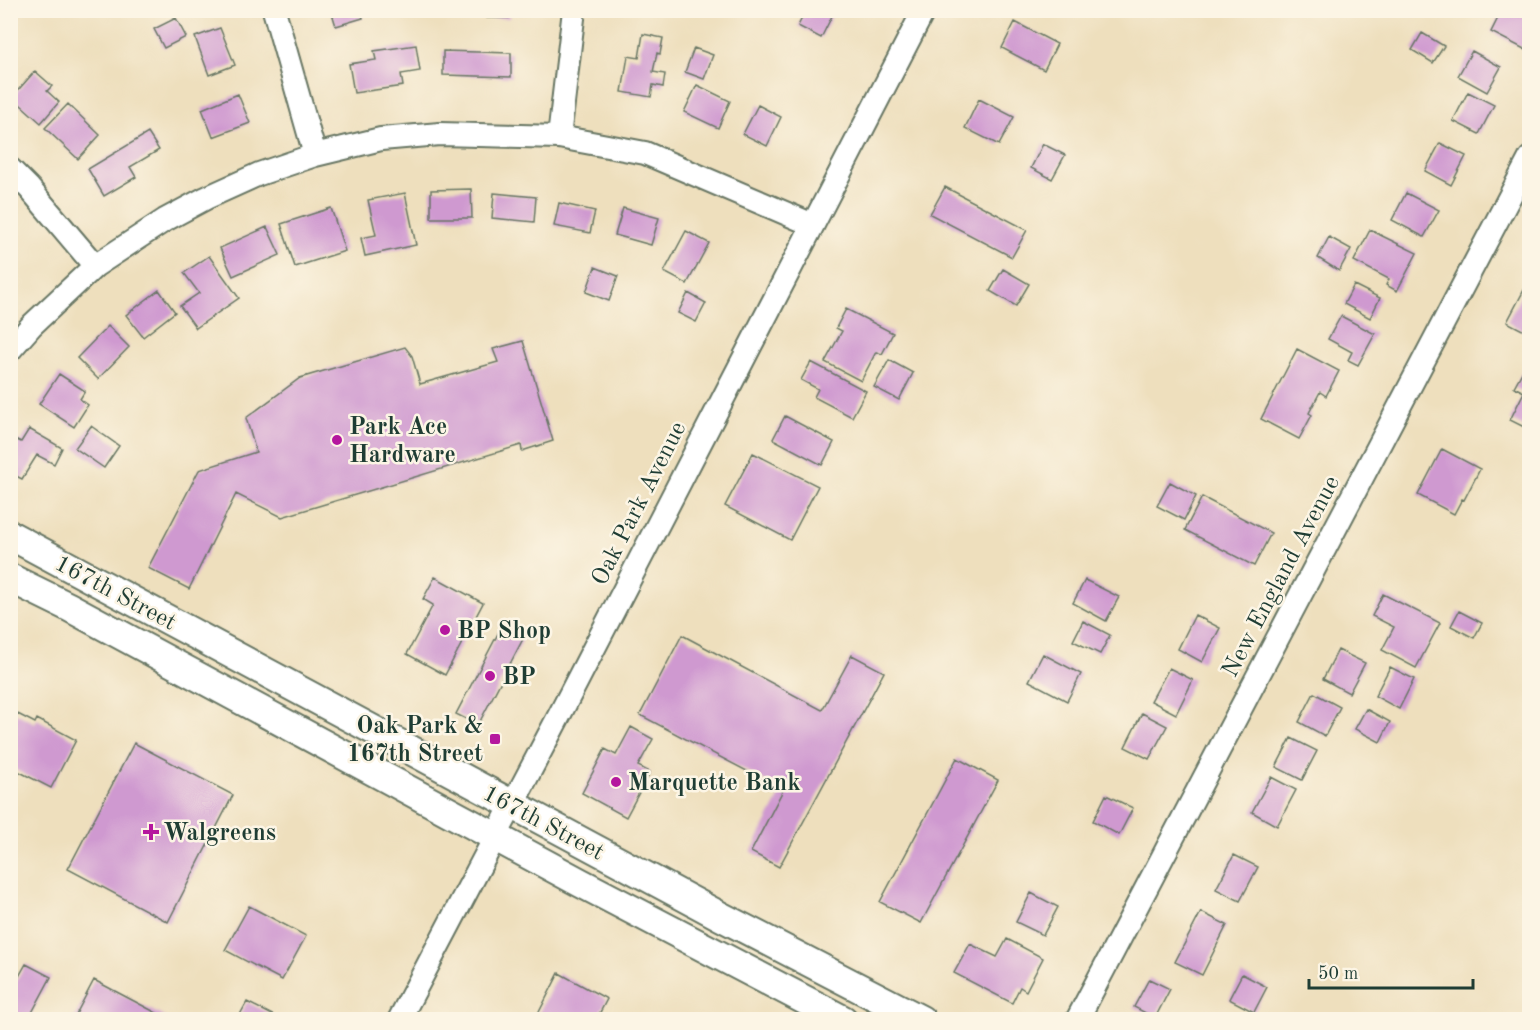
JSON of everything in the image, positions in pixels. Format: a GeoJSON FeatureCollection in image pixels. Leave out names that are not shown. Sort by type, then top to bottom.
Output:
{"type":"FeatureCollection","features":[{"type":"Feature","properties":{"kind":"main road","name":"167th Street"},"geometry":{"type":"LineString","coordinates":[[10,535],[712,912],[921,1020]]}},
{"type":"Feature","properties":{"kind":"main road","name":"167th Street"},"geometry":{"type":"LineString","coordinates":[[11,580],[80,612],[581,883],[843,1020]]}},
{"type":"Feature","properties":{"kind":"street"},"geometry":{"type":"LineString","coordinates":[[274,10],[315,155]]}},
{"type":"Feature","properties":{"kind":"street"},"geometry":{"type":"LineString","coordinates":[[560,137],[574,10]]}},
{"type":"Feature","properties":{"kind":"street","name":"Oak Park Avenue"},"geometry":{"type":"LineString","coordinates":[[399,1020],[924,10]]}},
{"type":"Feature","properties":{"kind":"street"},"geometry":{"type":"LineString","coordinates":[[10,350],[32,325],[95,266],[165,220],[259,174],[315,155],[381,139],[440,134],[560,137],[645,153],[813,225]]}},
{"type":"Feature","properties":{"kind":"street","name":"New England Avenue"},"geometry":{"type":"LineString","coordinates":[[1077,1020],[1530,158]]}},
{"type":"Feature","properties":{"kind":"street"},"geometry":{"type":"LineString","coordinates":[[10,169],[95,266]]}},
{"type":"Feature","properties":{"kind":"building"},"geometry":{"type":"Polygon","coordinates":[[[331,10],[361,10],[363,18],[336,26],[331,10]]]}},
{"type":"Feature","properties":{"kind":"building"},"geometry":{"type":"Polygon","coordinates":[[[487,10],[509,10],[509,18],[487,18],[487,10]]]}},
{"type":"Feature","properties":{"kind":"building"},"geometry":{"type":"Polygon","coordinates":[[[806,10],[835,10],[821,38],[798,26],[806,10]]]}},
{"type":"Feature","properties":{"kind":"building"},"geometry":{"type":"Polygon","coordinates":[[[1502,10],[1530,11],[1530,48],[1528,51],[1491,32],[1502,10]]]}},
{"type":"Feature","properties":{"kind":"building"},"geometry":{"type":"Polygon","coordinates":[[[176,18],[186,37],[164,48],[154,29],[176,18]]]}},
{"type":"Feature","properties":{"kind":"building"},"geometry":{"type":"Polygon","coordinates":[[[1015,22],[1057,44],[1044,70],[1002,48],[1015,22]]]}},
{"type":"Feature","properties":{"kind":"building"},"geometry":{"type":"Polygon","coordinates":[[[220,28],[235,65],[209,75],[195,37],[220,28]]]}},
{"type":"Feature","properties":{"kind":"building"},"geometry":{"type":"Polygon","coordinates":[[[1422,33],[1444,46],[1433,63],[1412,50],[1422,33]]]}},
{"type":"Feature","properties":{"kind":"building"},"geometry":{"type":"Polygon","coordinates":[[[643,34],[663,38],[653,72],[665,74],[663,87],[653,85],[651,97],[622,92],[628,56],[639,58],[643,34]]]}},
{"type":"Feature","properties":{"kind":"building"},"geometry":{"type":"Polygon","coordinates":[[[416,45],[420,71],[401,74],[403,86],[354,93],[349,64],[376,60],[374,51],[416,45]]]}},
{"type":"Feature","properties":{"kind":"building"},"geometry":{"type":"Polygon","coordinates":[[[694,48],[713,55],[704,79],[685,72],[694,48]]]}},
{"type":"Feature","properties":{"kind":"building"},"geometry":{"type":"Polygon","coordinates":[[[443,51],[511,53],[511,77],[443,75],[443,51]]]}},
{"type":"Feature","properties":{"kind":"building"},"geometry":{"type":"Polygon","coordinates":[[[1472,51],[1501,67],[1487,92],[1458,76],[1472,51]]]}},
{"type":"Feature","properties":{"kind":"building"},"geometry":{"type":"Polygon","coordinates":[[[35,71],[52,86],[47,91],[59,102],[41,123],[12,97],[35,71]]]}},
{"type":"Feature","properties":{"kind":"building"},"geometry":{"type":"Polygon","coordinates":[[[697,85],[730,101],[718,128],[684,112],[697,85]]]}},
{"type":"Feature","properties":{"kind":"building"},"geometry":{"type":"Polygon","coordinates":[[[1468,92],[1494,105],[1479,134],[1453,121],[1468,92]]]}},
{"type":"Feature","properties":{"kind":"building"},"geometry":{"type":"Polygon","coordinates":[[[238,94],[250,123],[213,137],[202,109],[238,94]]]}},
{"type":"Feature","properties":{"kind":"building"},"geometry":{"type":"Polygon","coordinates":[[[979,99],[1014,117],[999,145],[965,128],[979,99]]]}},
{"type":"Feature","properties":{"kind":"building"},"geometry":{"type":"Polygon","coordinates":[[[68,104],[100,135],[78,159],[45,128],[68,104]]]}},
{"type":"Feature","properties":{"kind":"building"},"geometry":{"type":"Polygon","coordinates":[[[758,105],[781,117],[767,146],[743,134],[758,105]]]}},
{"type":"Feature","properties":{"kind":"building"},"geometry":{"type":"Polygon","coordinates":[[[148,133],[159,150],[130,167],[136,177],[104,196],[88,169],[148,133]]]}},
{"type":"Feature","properties":{"kind":"building"},"geometry":{"type":"Polygon","coordinates":[[[1440,143],[1466,156],[1451,185],[1425,171],[1440,143]]]}},
{"type":"Feature","properties":{"kind":"building"},"geometry":{"type":"Polygon","coordinates":[[[1043,144],[1065,155],[1052,179],[1031,168],[1043,144]]]}},
{"type":"Feature","properties":{"kind":"building"},"geometry":{"type":"Polygon","coordinates":[[[945,187],[1027,230],[1012,257],[930,214],[945,187]]]}},
{"type":"Feature","properties":{"kind":"building"},"geometry":{"type":"Polygon","coordinates":[[[471,189],[472,218],[431,218],[431,190],[471,189]]]}},
{"type":"Feature","properties":{"kind":"building"},"geometry":{"type":"Polygon","coordinates":[[[405,193],[416,245],[365,256],[361,238],[376,235],[368,200],[405,193]]]}},
{"type":"Feature","properties":{"kind":"building"},"geometry":{"type":"Polygon","coordinates":[[[494,193],[536,197],[534,222],[492,218],[494,193]]]}},
{"type":"Feature","properties":{"kind":"building"},"geometry":{"type":"Polygon","coordinates":[[[1406,193],[1439,210],[1424,237],[1392,220],[1406,193]]]}},
{"type":"Feature","properties":{"kind":"building"},"geometry":{"type":"Polygon","coordinates":[[[559,203],[595,211],[590,233],[554,226],[559,203]]]}},
{"type":"Feature","properties":{"kind":"building"},"geometry":{"type":"Polygon","coordinates":[[[331,208],[345,251],[295,267],[281,224],[331,208]]]}},
{"type":"Feature","properties":{"kind":"building"},"geometry":{"type":"Polygon","coordinates":[[[623,208],[659,218],[651,245],[615,235],[623,208]]]}},
{"type":"Feature","properties":{"kind":"building"},"geometry":{"type":"Polygon","coordinates":[[[267,227],[280,255],[233,276],[220,248],[267,227]]]}},
{"type":"Feature","properties":{"kind":"building"},"geometry":{"type":"Polygon","coordinates":[[[1370,230],[1417,253],[1397,291],[1386,285],[1389,279],[1354,261],[1370,230]]]}},
{"type":"Feature","properties":{"kind":"building"},"geometry":{"type":"Polygon","coordinates":[[[686,231],[709,243],[687,284],[664,272],[686,231]]]}},
{"type":"Feature","properties":{"kind":"building"},"geometry":{"type":"Polygon","coordinates":[[[1329,237],[1351,249],[1339,271],[1318,258],[1329,237]]]}},
{"type":"Feature","properties":{"kind":"building"},"geometry":{"type":"Polygon","coordinates":[[[209,256],[239,298],[196,328],[180,306],[199,293],[184,273],[209,256]]]}},
{"type":"Feature","properties":{"kind":"building"},"geometry":{"type":"Polygon","coordinates":[[[595,267],[618,276],[609,301],[586,292],[595,267]]]}},
{"type":"Feature","properties":{"kind":"building"},"geometry":{"type":"Polygon","coordinates":[[[1003,269],[1029,284],[1016,306],[990,291],[1003,269]]]}},
{"type":"Feature","properties":{"kind":"building"},"geometry":{"type":"Polygon","coordinates":[[[1354,285],[1380,298],[1370,318],[1344,304],[1354,285]]]}},
{"type":"Feature","properties":{"kind":"building"},"geometry":{"type":"Polygon","coordinates":[[[159,290],[175,312],[143,337],[126,315],[159,290]]]}},
{"type":"Feature","properties":{"kind":"building"},"geometry":{"type":"Polygon","coordinates":[[[1524,290],[1530,293],[1530,334],[1507,322],[1524,290]]]}},
{"type":"Feature","properties":{"kind":"building"},"geometry":{"type":"Polygon","coordinates":[[[688,293],[706,303],[696,322],[678,313],[688,293]]]}},
{"type":"Feature","properties":{"kind":"building"},"geometry":{"type":"Polygon","coordinates":[[[846,309],[893,333],[882,354],[876,352],[861,381],[825,362],[842,331],[836,328],[846,309]]]}},
{"type":"Feature","properties":{"kind":"building"},"geometry":{"type":"Polygon","coordinates":[[[1341,316],[1375,334],[1358,365],[1348,360],[1352,352],[1328,339],[1341,316]]]}},
{"type":"Feature","properties":{"kind":"building"},"geometry":{"type":"Polygon","coordinates":[[[108,326],[129,347],[98,379],[77,358],[108,326]]]}},
{"type":"Feature","properties":{"kind":"building"},"geometry":{"type":"Polygon","coordinates":[[[523,341],[553,441],[522,451],[521,445],[282,517],[236,494],[189,589],[148,568],[199,470],[256,452],[246,418],[300,378],[405,347],[412,356],[420,384],[498,362],[493,349],[523,341]]]}},
{"type":"Feature","properties":{"kind":"building"},"geometry":{"type":"Polygon","coordinates":[[[1297,349],[1339,371],[1326,396],[1320,392],[1309,413],[1312,415],[1299,439],[1261,419],[1297,349]]]}},
{"type":"Feature","properties":{"kind":"building"},"geometry":{"type":"Polygon","coordinates":[[[889,360],[913,373],[899,400],[874,387],[889,360]]]}},
{"type":"Feature","properties":{"kind":"building"},"geometry":{"type":"Polygon","coordinates":[[[811,362],[866,391],[852,417],[814,397],[818,389],[801,380],[811,362]]]}},
{"type":"Feature","properties":{"kind":"building"},"geometry":{"type":"Polygon","coordinates":[[[1526,365],[1530,367],[1530,430],[1510,420],[1524,392],[1514,387],[1526,365]]]}},
{"type":"Feature","properties":{"kind":"building"},"geometry":{"type":"Polygon","coordinates":[[[59,374],[85,391],[80,399],[88,405],[74,427],[39,404],[59,374]]]}},
{"type":"Feature","properties":{"kind":"building"},"geometry":{"type":"Polygon","coordinates":[[[785,416],[834,442],[822,465],[773,439],[785,416]]]}},
{"type":"Feature","properties":{"kind":"building"},"geometry":{"type":"Polygon","coordinates":[[[91,426],[119,446],[104,468],[75,448],[91,426]]]}},
{"type":"Feature","properties":{"kind":"building"},"geometry":{"type":"Polygon","coordinates":[[[29,429],[62,448],[54,464],[37,455],[22,479],[10,473],[10,447],[15,439],[21,442],[29,429]]]}},
{"type":"Feature","properties":{"kind":"building"},"geometry":{"type":"Polygon","coordinates":[[[1442,449],[1480,469],[1454,514],[1418,495],[1442,449]]]}},
{"type":"Feature","properties":{"kind":"building"},"geometry":{"type":"Polygon","coordinates":[[[753,453],[818,486],[790,540],[725,506],[753,453]]]}},
{"type":"Feature","properties":{"kind":"building"},"geometry":{"type":"Polygon","coordinates":[[[1170,482],[1196,496],[1184,520],[1157,506],[1170,482]]]}},
{"type":"Feature","properties":{"kind":"building"},"geometry":{"type":"Polygon","coordinates":[[[1202,497],[1271,533],[1254,566],[1185,530],[1202,497]]]}},
{"type":"Feature","properties":{"kind":"building","name":"BP Shop"},"geometry":{"type":"Polygon","coordinates":[[[435,577],[483,603],[445,675],[407,654],[433,605],[423,599],[435,577]]]}},
{"type":"Feature","properties":{"kind":"building"},"geometry":{"type":"Polygon","coordinates":[[[1085,580],[1119,597],[1106,621],[1073,603],[1085,580]]]}},
{"type":"Feature","properties":{"kind":"building"},"geometry":{"type":"Polygon","coordinates":[[[1383,594],[1440,623],[1416,668],[1382,650],[1394,627],[1372,616],[1383,594]]]}},
{"type":"Feature","properties":{"kind":"building"},"geometry":{"type":"Polygon","coordinates":[[[1459,611],[1482,623],[1474,638],[1451,626],[1459,611]]]}},
{"type":"Feature","properties":{"kind":"building"},"geometry":{"type":"Polygon","coordinates":[[[1195,615],[1220,628],[1202,662],[1178,649],[1195,615]]]}},
{"type":"Feature","properties":{"kind":"building"},"geometry":{"type":"Polygon","coordinates":[[[1083,621],[1110,635],[1100,654],[1073,641],[1083,621]]]}},
{"type":"Feature","properties":{"kind":"building","name":"BP"},"geometry":{"type":"Polygon","coordinates":[[[502,626],[524,637],[478,725],[456,714],[502,626]]]}},
{"type":"Feature","properties":{"kind":"building"},"geometry":{"type":"Polygon","coordinates":[[[682,635],[822,710],[852,655],[884,672],[779,867],[751,852],[783,790],[640,715],[682,635]]]}},
{"type":"Feature","properties":{"kind":"building"},"geometry":{"type":"Polygon","coordinates":[[[1338,650],[1365,663],[1349,693],[1323,679],[1338,650]]]}},
{"type":"Feature","properties":{"kind":"building"},"geometry":{"type":"Polygon","coordinates":[[[1043,654],[1081,674],[1067,701],[1029,681],[1043,654]]]}},
{"type":"Feature","properties":{"kind":"building"},"geometry":{"type":"Polygon","coordinates":[[[1390,667],[1414,679],[1399,709],[1375,696],[1390,667]]]}},
{"type":"Feature","properties":{"kind":"building"},"geometry":{"type":"Polygon","coordinates":[[[1169,668],[1193,680],[1176,714],[1151,701],[1169,668]]]}},
{"type":"Feature","properties":{"kind":"building"},"geometry":{"type":"Polygon","coordinates":[[[1314,693],[1340,707],[1325,736],[1299,722],[1314,693]]]}},
{"type":"Feature","properties":{"kind":"building"},"geometry":{"type":"Polygon","coordinates":[[[1366,709],[1390,722],[1380,742],[1355,729],[1366,709]]]}},
{"type":"Feature","properties":{"kind":"building"},"geometry":{"type":"Polygon","coordinates":[[[10,710],[35,723],[37,719],[76,740],[51,788],[10,767],[10,710]]]}},
{"type":"Feature","properties":{"kind":"building"},"geometry":{"type":"Polygon","coordinates":[[[1142,713],[1167,726],[1149,759],[1125,747],[1142,713]]]}},
{"type":"Feature","properties":{"kind":"building","name":"Marquette Bank"},"geometry":{"type":"Polygon","coordinates":[[[631,727],[653,739],[638,766],[650,772],[626,817],[582,793],[605,749],[616,755],[631,727]]]}},
{"type":"Feature","properties":{"kind":"building"},"geometry":{"type":"Polygon","coordinates":[[[1291,738],[1317,751],[1302,780],[1276,767],[1291,738]]]}},
{"type":"Feature","properties":{"kind":"building","name":"Walgreens"},"geometry":{"type":"Polygon","coordinates":[[[134,743],[233,795],[168,922],[68,869],[134,743]]]}},
{"type":"Feature","properties":{"kind":"building"},"geometry":{"type":"Polygon","coordinates":[[[957,758],[998,780],[921,923],[880,902],[957,758]]]}},
{"type":"Feature","properties":{"kind":"building"},"geometry":{"type":"Polygon","coordinates":[[[1271,777],[1296,790],[1277,826],[1252,812],[1271,777]]]}},
{"type":"Feature","properties":{"kind":"building"},"geometry":{"type":"Polygon","coordinates":[[[1106,795],[1133,808],[1119,835],[1093,821],[1106,795]]]}},
{"type":"Feature","properties":{"kind":"building"},"geometry":{"type":"Polygon","coordinates":[[[1234,855],[1258,867],[1240,901],[1216,889],[1234,855]]]}},
{"type":"Feature","properties":{"kind":"building"},"geometry":{"type":"Polygon","coordinates":[[[1031,893],[1058,907],[1043,935],[1016,922],[1031,893]]]}},
{"type":"Feature","properties":{"kind":"building"},"geometry":{"type":"Polygon","coordinates":[[[249,906],[306,936],[282,980],[225,950],[249,906]]]}},
{"type":"Feature","properties":{"kind":"building"},"geometry":{"type":"Polygon","coordinates":[[[1201,912],[1227,925],[1202,975],[1175,962],[1201,912]]]}},
{"type":"Feature","properties":{"kind":"building"},"geometry":{"type":"Polygon","coordinates":[[[1007,939],[1043,958],[1026,991],[1020,987],[1012,1003],[954,973],[970,944],[997,957],[1007,939]]]}},
{"type":"Feature","properties":{"kind":"building"},"geometry":{"type":"Polygon","coordinates":[[[26,964],[51,977],[28,1020],[10,1020],[10,992],[26,964]]]}},
{"type":"Feature","properties":{"kind":"building"},"geometry":{"type":"Polygon","coordinates":[[[559,973],[607,999],[596,1020],[535,1020],[559,973]]]}},
{"type":"Feature","properties":{"kind":"building"},"geometry":{"type":"Polygon","coordinates":[[[1242,974],[1267,987],[1254,1012],[1229,999],[1242,974]]]}},
{"type":"Feature","properties":{"kind":"building"},"geometry":{"type":"Polygon","coordinates":[[[1149,979],[1170,989],[1155,1018],[1134,1007],[1149,979]]]}},
{"type":"Feature","properties":{"kind":"building"},"geometry":{"type":"Polygon","coordinates":[[[94,980],[170,1020],[73,1020],[94,980]]]}},
{"type":"Feature","properties":{"kind":"building"},"geometry":{"type":"Polygon","coordinates":[[[247,1002],[282,1020],[237,1020],[247,1002]]]}},
{"type":"Feature","properties":{"kind":"place","name":"Park Ace Hardware"},"geometry":{"type":"Point","coordinates":[337,440]}},
{"type":"Feature","properties":{"kind":"place","name":"BP Shop"},"geometry":{"type":"Point","coordinates":[445,630]}},
{"type":"Feature","properties":{"kind":"place","name":"BP"},"geometry":{"type":"Point","coordinates":[490,676]}},
{"type":"Feature","properties":{"kind":"place","name":"Oak Park & 167th Street"},"geometry":{"type":"Point","coordinates":[495,739]}},
{"type":"Feature","properties":{"kind":"place","name":"Marquette Bank"},"geometry":{"type":"Point","coordinates":[616,782]}},
{"type":"Feature","properties":{"kind":"place","name":"Walgreens"},"geometry":{"type":"Point","coordinates":[151,832]}}]}
